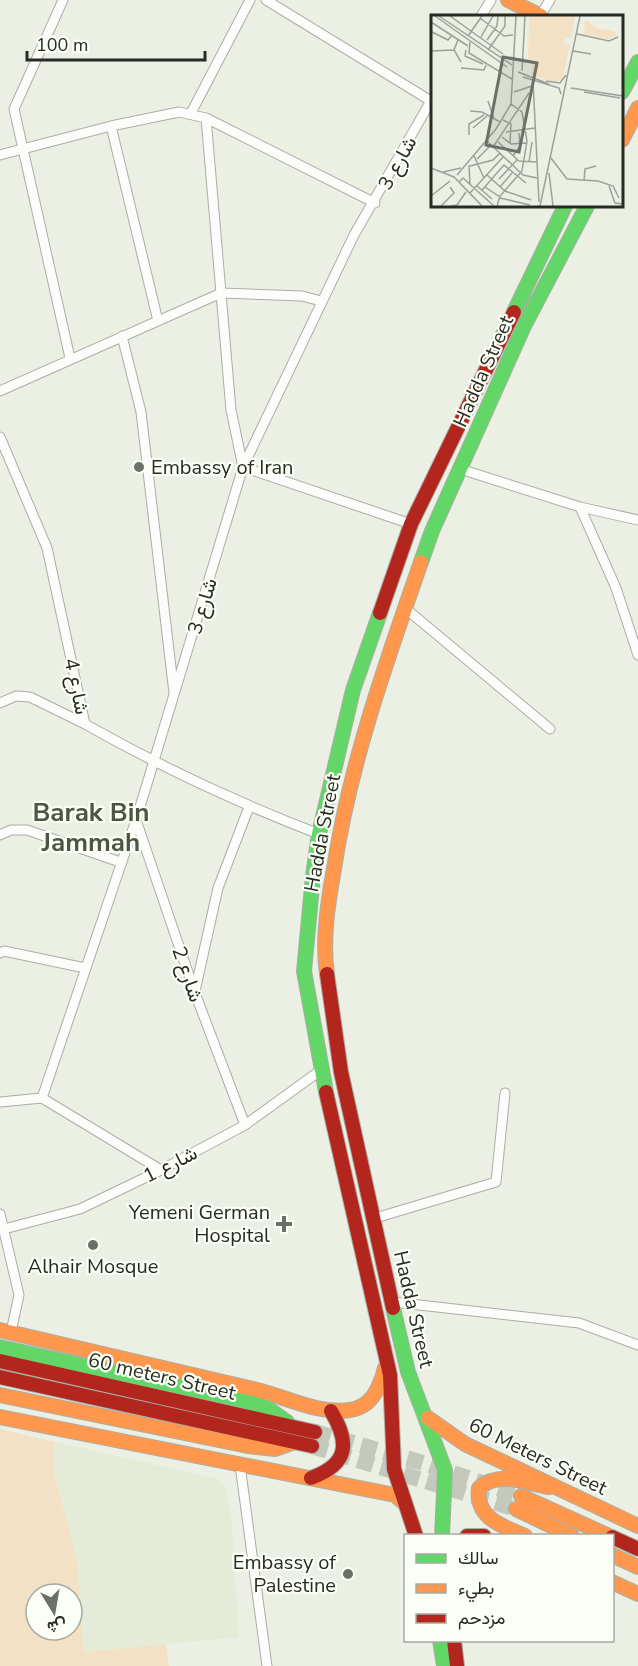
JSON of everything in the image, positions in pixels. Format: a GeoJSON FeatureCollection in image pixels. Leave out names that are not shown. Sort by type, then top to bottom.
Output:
{"type":"FeatureCollection","features":[{"type":"Feature","properties":{"kind":"main road"},"geometry":{"type":"LineString","coordinates":[[508,0],[539,15]]}},
{"type":"Feature","properties":{"kind":"main road"},"geometry":{"type":"LineString","coordinates":[[625,74],[638,62]]}},
{"type":"Feature","properties":{"kind":"main road"},"geometry":{"type":"LineString","coordinates":[[623,136],[638,108]]}},
{"type":"Feature","properties":{"kind":"main road","name":"Hadda Street"},"geometry":{"type":"LineString","coordinates":[[415,1534],[394,1469],[392,1406],[387,1362],[321,1070],[304,971],[319,834],[353,690],[411,524],[565,207]]}},
{"type":"Feature","properties":{"kind":"main road","name":"Hadda Street"},"geometry":{"type":"LineString","coordinates":[[442,1534],[445,1470],[408,1372],[341,1072],[326,968],[328,905],[336,843],[375,693],[432,531],[524,326],[586,207]]}},
{"type":"Feature","properties":{"kind":"main road"},"geometry":{"type":"LineString","coordinates":[[311,1016],[331,1010]]}},
{"type":"Feature","properties":{"kind":"main road"},"geometry":{"type":"LineString","coordinates":[[5,1331],[260,1391],[331,1411],[352,1410],[372,1399],[381,1384],[387,1362]]}},
{"type":"Feature","properties":{"kind":"main road"},"geometry":{"type":"LineString","coordinates":[[0,1347],[266,1407],[293,1426]]}},
{"type":"Feature","properties":{"kind":"main road","name":"60 meters Street"},"geometry":{"type":"LineString","coordinates":[[0,1361],[293,1426],[314,1439],[296,1441],[0,1377]]}},
{"type":"Feature","properties":{"kind":"main road"},"geometry":{"type":"LineString","coordinates":[[0,1395],[248,1446],[275,1449],[296,1441]]}},
{"type":"Feature","properties":{"kind":"main road"},"geometry":{"type":"LineString","coordinates":[[311,1479],[335,1467],[343,1453],[345,1438],[331,1411]]}},
{"type":"Feature","properties":{"kind":"main road","name":"60 Meters Street"},"geometry":{"type":"LineString","coordinates":[[424,1415],[455,1438],[638,1526]]}},
{"type":"Feature","properties":{"kind":"main road"},"geometry":{"type":"LineString","coordinates":[[0,1417],[395,1495],[403,1502]]}},
{"type":"Feature","properties":{"kind":"main road"},"geometry":{"type":"LineString","coordinates":[[521,1534],[485,1516],[478,1503],[479,1488],[492,1477],[502,1476],[557,1488]]}},
{"type":"Feature","properties":{"kind":"main road","name":"60 meters Street"},"geometry":{"type":"LineString","coordinates":[[569,1534],[519,1503],[605,1534]]}},
{"type":"Feature","properties":{"kind":"main road","name":"60 meters Street"},"geometry":{"type":"LineString","coordinates":[[614,1537],[638,1548]]}},
{"type":"Feature","properties":{"kind":"main road"},"geometry":{"type":"LineString","coordinates":[[614,1556],[638,1567]]}},
{"type":"Feature","properties":{"kind":"main road"},"geometry":{"type":"LineString","coordinates":[[614,1583],[638,1594]]}},
{"type":"Feature","properties":{"kind":"main road"},"geometry":{"type":"LineString","coordinates":[[440,1642],[444,1666]]}},
{"type":"Feature","properties":{"kind":"main road"},"geometry":{"type":"LineString","coordinates":[[454,1642],[457,1666]]}},
{"type":"Feature","properties":{"kind":"street"},"geometry":{"type":"LineString","coordinates":[[63,0],[15,109],[21,149],[70,358]]}},
{"type":"Feature","properties":{"kind":"street"},"geometry":{"type":"LineString","coordinates":[[190,112],[250,0]]}},
{"type":"Feature","properties":{"kind":"street"},"geometry":{"type":"LineString","coordinates":[[266,0],[431,99]]}},
{"type":"Feature","properties":{"kind":"street"},"geometry":{"type":"LineString","coordinates":[[482,15],[491,0]]}},
{"type":"Feature","properties":{"kind":"street"},"geometry":{"type":"LineString","coordinates":[[542,15],[550,0]]}},
{"type":"Feature","properties":{"kind":"street","name":"شارع 3"},"geometry":{"type":"LineString","coordinates":[[42,1098],[136,820],[243,467],[354,236],[431,102]]}},
{"type":"Feature","properties":{"kind":"street"},"geometry":{"type":"LineString","coordinates":[[0,155],[111,126],[179,112],[190,112],[375,203]]}},
{"type":"Feature","properties":{"kind":"street"},"geometry":{"type":"LineString","coordinates":[[206,118],[231,410],[243,467],[411,524]]}},
{"type":"Feature","properties":{"kind":"street"},"geometry":{"type":"LineString","coordinates":[[111,126],[158,321]]}},
{"type":"Feature","properties":{"kind":"street"},"geometry":{"type":"LineString","coordinates":[[0,391],[221,293],[302,296],[321,301]]}},
{"type":"Feature","properties":{"kind":"street"},"geometry":{"type":"LineString","coordinates":[[122,336],[141,412],[175,697]]}},
{"type":"Feature","properties":{"kind":"street","name":"شارع 4"},"geometry":{"type":"LineString","coordinates":[[0,437],[47,548],[86,724],[154,763],[249,807],[319,834]]}},
{"type":"Feature","properties":{"kind":"street"},"geometry":{"type":"LineString","coordinates":[[460,469],[580,507],[638,520]]}},
{"type":"Feature","properties":{"kind":"street"},"geometry":{"type":"LineString","coordinates":[[580,507],[616,588],[638,655]]}},
{"type":"Feature","properties":{"kind":"street"},"geometry":{"type":"LineString","coordinates":[[405,608],[550,729]]}},
{"type":"Feature","properties":{"kind":"street"},"geometry":{"type":"LineString","coordinates":[[0,703],[16,696],[30,697],[86,724]]}},
{"type":"Feature","properties":{"kind":"street"},"geometry":{"type":"LineString","coordinates":[[195,993],[218,888],[249,807]]}},
{"type":"Feature","properties":{"kind":"street","name":"شارع 2"},"geometry":{"type":"LineString","coordinates":[[136,820],[195,993],[245,1125]]}},
{"type":"Feature","properties":{"kind":"street"},"geometry":{"type":"LineString","coordinates":[[0,835],[11,830],[27,830],[120,862]]}},
{"type":"Feature","properties":{"kind":"street"},"geometry":{"type":"LineString","coordinates":[[0,953],[4,951],[85,968]]}},
{"type":"Feature","properties":{"kind":"street","name":"شارع 1"},"geometry":{"type":"LineString","coordinates":[[4,1228],[80,1209],[161,1170],[245,1125],[321,1070]]}},
{"type":"Feature","properties":{"kind":"street"},"geometry":{"type":"LineString","coordinates":[[372,1219],[496,1182],[506,1093]]}},
{"type":"Feature","properties":{"kind":"street"},"geometry":{"type":"LineString","coordinates":[[0,1102],[42,1098],[161,1170]]}},
{"type":"Feature","properties":{"kind":"street"},"geometry":{"type":"LineString","coordinates":[[0,1214],[19,1295],[5,1331]]}},
{"type":"Feature","properties":{"kind":"street"},"geometry":{"type":"LineString","coordinates":[[393,1302],[579,1323],[638,1345]]}},
{"type":"Feature","properties":{"kind":"street"},"geometry":{"type":"LineString","coordinates":[[240,1465],[267,1666]]}},
{"type":"Feature","properties":{"kind":"shaded area"},"geometry":{"type":"Polygon","coordinates":[[[0,1429],[55,1442],[53,1468],[77,1561],[78,1582],[24,1582],[24,1642],[82,1642],[83,1652],[166,1644],[169,1666],[0,1666],[0,1429]]]}},
{"type":"Feature","properties":{"kind":"shaded area"},"geometry":{"type":"Polygon","coordinates":[[[55,1442],[218,1479],[226,1489],[231,1514],[239,1637],[83,1652],[84,1582],[78,1582],[77,1561],[53,1468],[55,1442]]]}},
{"type":"Feature","properties":{"kind":"tunnel"},"geometry":{"type":"LineString","coordinates":[[315,1432],[423,1463],[521,1496]]}},
{"type":"Feature","properties":{"kind":"tunnel"},"geometry":{"type":"LineString","coordinates":[[312,1446],[516,1509]]}},
{"type":"Feature","properties":{"kind":"traffic: fast"},"geometry":{"type":"LineString","coordinates":[[623,90],[638,62]]}},
{"type":"Feature","properties":{"kind":"traffic: fast"},"geometry":{"type":"LineString","coordinates":[[514,312],[565,207]]}},
{"type":"Feature","properties":{"kind":"traffic: fast"},"geometry":{"type":"LineString","coordinates":[[421,562],[432,531],[524,326],[586,207]]}},
{"type":"Feature","properties":{"kind":"traffic: fast"},"geometry":{"type":"LineString","coordinates":[[326,1092],[304,971],[313,876],[319,834],[353,690],[380,613]]}},
{"type":"Feature","properties":{"kind":"traffic: fast"},"geometry":{"type":"LineString","coordinates":[[393,1308],[408,1372],[445,1470],[442,1534]]}},
{"type":"Feature","properties":{"kind":"traffic: fast"},"geometry":{"type":"LineString","coordinates":[[0,1347],[240,1400],[266,1407],[287,1422]]}},
{"type":"Feature","properties":{"kind":"traffic: fast"},"geometry":{"type":"LineString","coordinates":[[440,1642],[444,1666]]}},
{"type":"Feature","properties":{"kind":"traffic: slow"},"geometry":{"type":"LineString","coordinates":[[508,0],[539,15]]}},
{"type":"Feature","properties":{"kind":"traffic: slow"},"geometry":{"type":"LineString","coordinates":[[623,138],[638,108]]}},
{"type":"Feature","properties":{"kind":"traffic: slow"},"geometry":{"type":"LineString","coordinates":[[327,974],[325,935],[328,908],[349,791],[370,714],[421,562]]}},
{"type":"Feature","properties":{"kind":"traffic: slow"},"geometry":{"type":"LineString","coordinates":[[0,1330],[257,1390],[327,1410],[350,1410],[364,1405],[378,1389],[385,1368]]}},
{"type":"Feature","properties":{"kind":"traffic: slow"},"geometry":{"type":"LineString","coordinates":[[0,1395],[248,1446],[275,1449],[295,1442]]}},
{"type":"Feature","properties":{"kind":"traffic: slow"},"geometry":{"type":"LineString","coordinates":[[0,1417],[395,1495],[403,1502]]}},
{"type":"Feature","properties":{"kind":"traffic: slow"},"geometry":{"type":"LineString","coordinates":[[428,1418],[465,1444],[638,1526]]}},
{"type":"Feature","properties":{"kind":"traffic: slow"},"geometry":{"type":"LineString","coordinates":[[521,1534],[492,1520],[486,1514],[481,1507],[479,1488],[495,1480],[504,1479],[549,1487]]}},
{"type":"Feature","properties":{"kind":"traffic: slow"},"geometry":{"type":"LineString","coordinates":[[521,1496],[605,1534]]}},
{"type":"Feature","properties":{"kind":"traffic: slow"},"geometry":{"type":"LineString","coordinates":[[516,1509],[568,1534]]}},
{"type":"Feature","properties":{"kind":"traffic: slow"},"geometry":{"type":"LineString","coordinates":[[614,1556],[638,1567]]}},
{"type":"Feature","properties":{"kind":"traffic: slow"},"geometry":{"type":"LineString","coordinates":[[614,1583],[638,1594]]}},
{"type":"Feature","properties":{"kind":"traffic: jam"},"geometry":{"type":"LineString","coordinates":[[380,613],[411,524],[514,312]]}},
{"type":"Feature","properties":{"kind":"traffic: jam"},"geometry":{"type":"LineString","coordinates":[[327,974],[341,1072],[393,1308]]}},
{"type":"Feature","properties":{"kind":"traffic: jam"},"geometry":{"type":"LineString","coordinates":[[326,1092],[390,1375],[394,1469],[415,1534]]}},
{"type":"Feature","properties":{"kind":"traffic: jam"},"geometry":{"type":"LineString","coordinates":[[0,1361],[315,1432]]}},
{"type":"Feature","properties":{"kind":"traffic: jam"},"geometry":{"type":"LineString","coordinates":[[0,1377],[312,1446]]}},
{"type":"Feature","properties":{"kind":"traffic: jam"},"geometry":{"type":"LineString","coordinates":[[311,1478],[333,1466],[342,1451],[341,1433],[331,1411]]}},
{"type":"Feature","properties":{"kind":"traffic: jam"},"geometry":{"type":"LineString","coordinates":[[614,1538],[638,1549]]}},
{"type":"Feature","properties":{"kind":"traffic: jam"},"geometry":{"type":"LineString","coordinates":[[454,1642],[457,1666]]}},
{"type":"Feature","properties":{"kind":"place","name":"Embassy of Iran"},"geometry":{"type":"Point","coordinates":[139,467]}},
{"type":"Feature","properties":{"kind":"place","name":"Yemeni German Hospital"},"geometry":{"type":"Point","coordinates":[284,1224]}},
{"type":"Feature","properties":{"kind":"place","name":"Alhair Mosque"},"geometry":{"type":"Point","coordinates":[93,1245]}},
{"type":"Feature","properties":{"kind":"place","name":"Embassy of Palestine"},"geometry":{"type":"Point","coordinates":[348,1574]}},
{"type":"Feature","properties":{"kind":"district","name":"Barak Bin Jammah"},"geometry":{"type":"Point","coordinates":[91,827]}}]}
